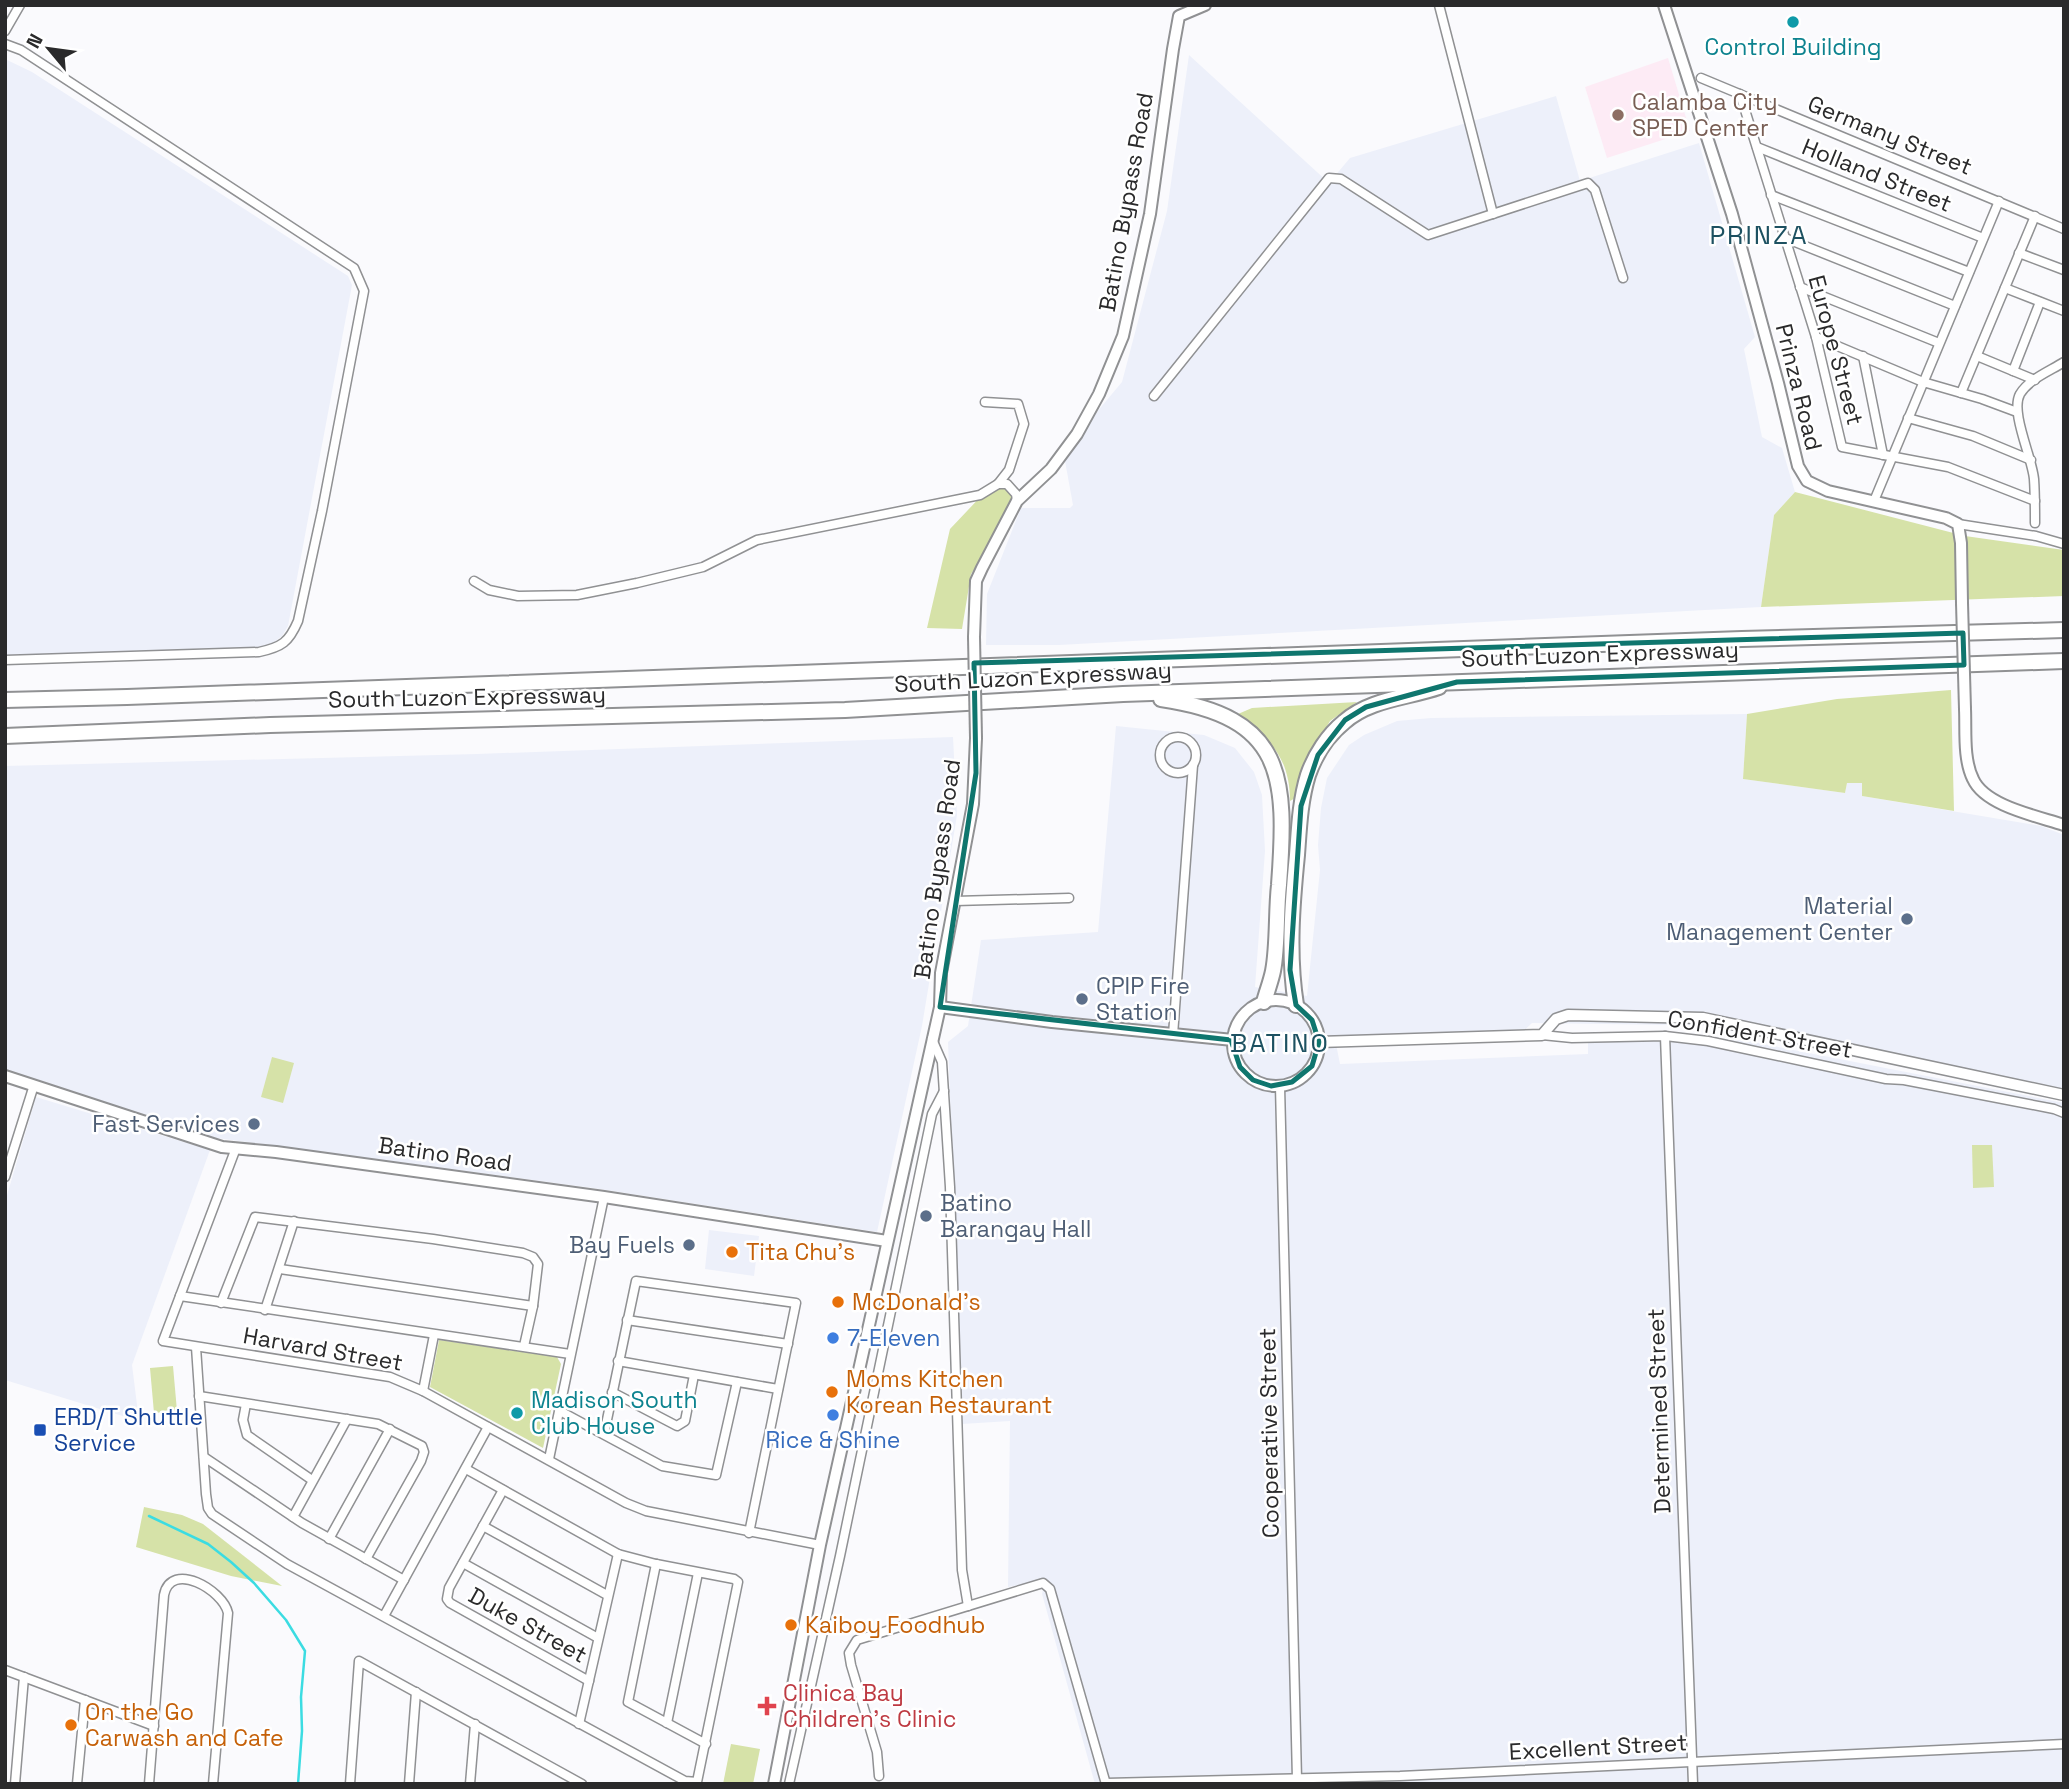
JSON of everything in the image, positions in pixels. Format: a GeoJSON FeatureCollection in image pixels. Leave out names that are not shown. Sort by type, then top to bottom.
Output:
{"type":"FeatureCollection","features":[{"type":"Feature","properties":{"kind":"highway","name":"South Luzon Expressway"},"geometry":{"type":"LineString","coordinates":[[5,700],[1149,656],[1440,650],[2064,630]]}},
{"type":"Feature","properties":{"kind":"highway","name":"South Luzon Expressway"},"geometry":{"type":"LineString","coordinates":[[5,736],[270,725],[845,710],[1123,694],[2064,661]]}},
{"type":"Feature","properties":{"kind":"highway"},"geometry":{"type":"LineString","coordinates":[[1296,1005],[1290,971],[1301,806],[1309,774],[1318,755],[1337,728],[1366,707],[1457,682]]}},
{"type":"Feature","properties":{"kind":"highway"},"geometry":{"type":"LineString","coordinates":[[1123,694],[1197,705],[1229,717],[1256,738],[1271,761],[1280,787],[1282,839],[1273,968],[1264,1002]]}},
{"type":"Feature","properties":{"kind":"main road","name":"Batino Bypass Road"},"geometry":{"type":"LineString","coordinates":[[774,1784],[820,1545],[940,1007],[941,973],[973,804],[976,738],[976,581],[1017,501],[1051,469],[1077,434],[1099,394],[1123,336],[1150,214],[1172,48],[1179,16],[1205,5]]}},
{"type":"Feature","properties":{"kind":"main road","name":"Prinza Road"},"geometry":{"type":"LineString","coordinates":[[1664,5],[1732,214],[1798,466],[1807,481],[1828,491],[1946,518],[1958,524]]}},
{"type":"Feature","properties":{"kind":"main road"},"geometry":{"type":"LineString","coordinates":[[1958,524],[1961,543],[1965,709],[1973,780],[1982,792],[1996,802],[2064,825]]}},
{"type":"Feature","properties":{"kind":"main road"},"geometry":{"type":"LineString","coordinates":[[1286,1001],[1296,1005],[1312,1020],[1319,1042],[1317,1055],[1312,1066],[1292,1083],[1280,1086],[1262,1084],[1246,1074],[1236,1058],[1233,1040],[1236,1027],[1242,1016],[1252,1007],[1264,1002],[1286,1001]]}},
{"type":"Feature","properties":{"kind":"main road"},"geometry":{"type":"LineString","coordinates":[[940,1007],[1233,1040]]}},
{"type":"Feature","properties":{"kind":"main road","name":"Batino Road"},"geometry":{"type":"LineString","coordinates":[[5,1076],[222,1147],[604,1198],[887,1241]]}},
{"type":"Feature","properties":{"kind":"street"},"geometry":{"type":"LineString","coordinates":[[5,31],[20,5]]}},
{"type":"Feature","properties":{"kind":"street"},"geometry":{"type":"LineString","coordinates":[[1439,5],[1493,214]]}},
{"type":"Feature","properties":{"kind":"street"},"geometry":{"type":"LineString","coordinates":[[5,44],[21,50],[354,268],[363,291],[322,511],[298,621],[291,637],[277,648],[259,652],[5,660]]}},
{"type":"Feature","properties":{"kind":"street","name":"Germany Street"},"geometry":{"type":"LineString","coordinates":[[1701,78],[2064,229]]}},
{"type":"Feature","properties":{"kind":"street","name":"Europe Street"},"geometry":{"type":"LineString","coordinates":[[1740,94],[1816,337],[1842,447],[1888,456]]}},
{"type":"Feature","properties":{"kind":"street","name":"Holland Street"},"geometry":{"type":"LineString","coordinates":[[1756,147],[1983,238]]}},
{"type":"Feature","properties":{"kind":"street"},"geometry":{"type":"LineString","coordinates":[[1154,396],[1329,178],[1341,179],[1428,235],[1588,183],[1595,190],[1623,278]]}},
{"type":"Feature","properties":{"kind":"street"},"geometry":{"type":"LineString","coordinates":[[1771,195],[1969,272]]}},
{"type":"Feature","properties":{"kind":"street"},"geometry":{"type":"LineString","coordinates":[[1874,501],[1888,456],[1908,418],[1999,201]]}},
{"type":"Feature","properties":{"kind":"street"},"geometry":{"type":"LineString","coordinates":[[1961,393],[2035,216]]}},
{"type":"Feature","properties":{"kind":"street"},"geometry":{"type":"LineString","coordinates":[[1785,238],[1955,306]]}},
{"type":"Feature","properties":{"kind":"street"},"geometry":{"type":"LineString","coordinates":[[2020,253],[2064,270]]}},
{"type":"Feature","properties":{"kind":"street"},"geometry":{"type":"LineString","coordinates":[[1800,287],[1939,344]]}},
{"type":"Feature","properties":{"kind":"street"},"geometry":{"type":"LineString","coordinates":[[2005,288],[2064,311]]}},
{"type":"Feature","properties":{"kind":"street"},"geometry":{"type":"LineString","coordinates":[[2013,370],[2040,302]]}},
{"type":"Feature","properties":{"kind":"street"},"geometry":{"type":"LineString","coordinates":[[1816,337],[1923,382],[2017,412]]}},
{"type":"Feature","properties":{"kind":"street"},"geometry":{"type":"LineString","coordinates":[[1863,356],[1888,456]]}},
{"type":"Feature","properties":{"kind":"street"},"geometry":{"type":"LineString","coordinates":[[1977,356],[2035,380]]}},
{"type":"Feature","properties":{"kind":"street"},"geometry":{"type":"LineString","coordinates":[[2035,523],[2031,460],[2017,412],[2020,395],[2035,380],[2064,362]]}},
{"type":"Feature","properties":{"kind":"street"},"geometry":{"type":"LineString","coordinates":[[474,581],[489,590],[518,596],[577,595],[703,567],[757,540],[980,495],[998,484],[1009,470],[1024,424],[1018,404],[985,402]]}},
{"type":"Feature","properties":{"kind":"street"},"geometry":{"type":"LineString","coordinates":[[1908,418],[1973,436],[2031,460]]}},
{"type":"Feature","properties":{"kind":"street"},"geometry":{"type":"LineString","coordinates":[[1888,456],[1948,467],[2035,501]]}},
{"type":"Feature","properties":{"kind":"street"},"geometry":{"type":"LineString","coordinates":[[998,484],[1007,484],[1016,494],[1017,501]]}},
{"type":"Feature","properties":{"kind":"street"},"geometry":{"type":"LineString","coordinates":[[1958,524],[2036,536],[2064,544]]}},
{"type":"Feature","properties":{"kind":"street"},"geometry":{"type":"LineString","coordinates":[[1173,1035],[1196,754],[1192,743],[1177,737],[1162,745],[1161,763],[1170,772],[1183,772],[1193,765]]}},
{"type":"Feature","properties":{"kind":"street"},"geometry":{"type":"LineString","coordinates":[[955,901],[1069,898]]}},
{"type":"Feature","properties":{"kind":"street"},"geometry":{"type":"LineString","coordinates":[[1542,1034],[1556,1020],[1567,1015],[1689,1016],[2064,1095]]}},
{"type":"Feature","properties":{"kind":"street","name":"Confident Street"},"geometry":{"type":"LineString","coordinates":[[1319,1042],[1542,1034],[1572,1038],[1665,1036],[1708,1041],[2064,1113]]}},
{"type":"Feature","properties":{"kind":"street","name":"Determined Street"},"geometry":{"type":"LineString","coordinates":[[1665,1036],[1693,1784]]}},
{"type":"Feature","properties":{"kind":"street"},"geometry":{"type":"LineString","coordinates":[[932,1039],[942,1062],[944,1091],[950,1187],[962,1570],[968,1606]]}},
{"type":"Feature","properties":{"kind":"street"},"geometry":{"type":"LineString","coordinates":[[5,1177],[34,1085]]}},
{"type":"Feature","properties":{"kind":"street","name":"Cooperative Street"},"geometry":{"type":"LineString","coordinates":[[1280,1086],[1297,1779]]}},
{"type":"Feature","properties":{"kind":"street"},"geometry":{"type":"LineString","coordinates":[[789,1784],[840,1556],[932,1114],[944,1091]]}},
{"type":"Feature","properties":{"kind":"street"},"geometry":{"type":"LineString","coordinates":[[236,1148],[180,1296],[570,1354]]}},
{"type":"Feature","properties":{"kind":"street"},"geometry":{"type":"LineString","coordinates":[[549,1460],[604,1198]]}},
{"type":"Feature","properties":{"kind":"street"},"geometry":{"type":"LineString","coordinates":[[221,1303],[255,1217],[433,1239],[530,1255],[538,1264],[533,1306],[524,1346]]}},
{"type":"Feature","properties":{"kind":"street"},"geometry":{"type":"LineString","coordinates":[[265,1310],[294,1221]]}},
{"type":"Feature","properties":{"kind":"street"},"geometry":{"type":"LineString","coordinates":[[280,1269],[533,1306]]}},
{"type":"Feature","properties":{"kind":"street"},"geometry":{"type":"LineString","coordinates":[[604,1434],[636,1281],[796,1303],[749,1533]]}},
{"type":"Feature","properties":{"kind":"street","name":"Harvard Street"},"geometry":{"type":"LineString","coordinates":[[180,1296],[163,1341],[390,1377],[423,1391],[626,1503],[646,1511],[820,1545]]}},
{"type":"Feature","properties":{"kind":"street"},"geometry":{"type":"LineString","coordinates":[[628,1320],[788,1344]]}},
{"type":"Feature","properties":{"kind":"street"},"geometry":{"type":"LineString","coordinates":[[423,1391],[434,1335]]}},
{"type":"Feature","properties":{"kind":"street"},"geometry":{"type":"LineString","coordinates":[[196,1348],[206,1494],[208,1508],[212,1514],[287,1564],[685,1781],[697,1782],[738,1582],[618,1554],[466,1468]]}},
{"type":"Feature","properties":{"kind":"street"},"geometry":{"type":"LineString","coordinates":[[618,1361],[778,1390]]}},
{"type":"Feature","properties":{"kind":"street"},"geometry":{"type":"LineString","coordinates":[[612,1392],[677,1426],[685,1421],[694,1375]]}},
{"type":"Feature","properties":{"kind":"street"},"geometry":{"type":"LineString","coordinates":[[560,1411],[662,1466],[716,1475],[737,1382]]}},
{"type":"Feature","properties":{"kind":"street"},"geometry":{"type":"LineString","coordinates":[[199,1396],[378,1424],[422,1446],[424,1452],[421,1461],[366,1559]]}},
{"type":"Feature","properties":{"kind":"street"},"geometry":{"type":"LineString","coordinates":[[246,1404],[243,1420],[247,1435],[313,1480]]}},
{"type":"Feature","properties":{"kind":"street"},"geometry":{"type":"LineString","coordinates":[[293,1517],[347,1419]]}},
{"type":"Feature","properties":{"kind":"street"},"geometry":{"type":"LineString","coordinates":[[384,1616],[488,1427]]}},
{"type":"Feature","properties":{"kind":"street"},"geometry":{"type":"LineString","coordinates":[[329,1539],[390,1429]]}},
{"type":"Feature","properties":{"kind":"street"},"geometry":{"type":"LineString","coordinates":[[204,1457],[293,1517],[404,1580]]}},
{"type":"Feature","properties":{"kind":"street","name":"Duke Street"},"geometry":{"type":"LineString","coordinates":[[503,1490],[449,1588],[447,1599],[589,1681]]}},
{"type":"Feature","properties":{"kind":"street"},"geometry":{"type":"LineString","coordinates":[[483,1526],[607,1595]]}},
{"type":"Feature","properties":{"kind":"street"},"geometry":{"type":"LineString","coordinates":[[579,1724],[618,1554]]}},
{"type":"Feature","properties":{"kind":"street"},"geometry":{"type":"LineString","coordinates":[[463,1563],[598,1638]]}},
{"type":"Feature","properties":{"kind":"street"},"geometry":{"type":"LineString","coordinates":[[656,1564],[628,1702],[706,1744]]}},
{"type":"Feature","properties":{"kind":"street"},"geometry":{"type":"LineString","coordinates":[[667,1723],[698,1573]]}},
{"type":"Feature","properties":{"kind":"street"},"geometry":{"type":"LineString","coordinates":[[149,1784],[164,1595],[168,1584],[174,1579],[204,1586],[223,1599],[228,1613],[214,1784]]}},
{"type":"Feature","properties":{"kind":"street"},"geometry":{"type":"LineString","coordinates":[[878,1776],[877,1752],[849,1653],[857,1640],[1043,1583],[1050,1589],[1106,1784]]}},
{"type":"Feature","properties":{"kind":"street"},"geometry":{"type":"LineString","coordinates":[[350,1784],[359,1661],[582,1784]]}},
{"type":"Feature","properties":{"kind":"street"},"geometry":{"type":"LineString","coordinates":[[5,1670],[154,1726]]}},
{"type":"Feature","properties":{"kind":"street"},"geometry":{"type":"LineString","coordinates":[[15,1784],[24,1677]]}},
{"type":"Feature","properties":{"kind":"street"},"geometry":{"type":"LineString","coordinates":[[408,1784],[416,1692]]}},
{"type":"Feature","properties":{"kind":"street"},"geometry":{"type":"LineString","coordinates":[[77,1784],[85,1700]]}},
{"type":"Feature","properties":{"kind":"street"},"geometry":{"type":"LineString","coordinates":[[470,1784],[475,1724]]}},
{"type":"Feature","properties":{"kind":"street","name":"Excellent Street"},"geometry":{"type":"LineString","coordinates":[[1106,1784],[1297,1779],[2064,1745]]}},
{"type":"Feature","properties":{"kind":"highlighted area"},"geometry":{"type":"Polygon","coordinates":[[[1963,633],[1964,665],[1457,682],[1366,707],[1345,720],[1318,755],[1301,806],[1290,970],[1296,1005],[1312,1020],[1319,1042],[1312,1066],[1292,1082],[1271,1086],[1253,1080],[1240,1067],[1231,1040],[940,1007],[976,773],[974,663],[1963,633]]]}},
{"type":"Feature","properties":{"kind":"shaded area"},"geometry":{"type":"Polygon","coordinates":[[[1189,55],[1329,183],[1350,158],[1556,96],[1580,181],[1699,143],[1755,337],[1744,349],[1762,437],[1782,448],[1795,492],[1774,515],[1761,607],[1059,645],[986,645],[987,594],[1021,508],[1070,508],[1073,505],[1065,461],[1086,425],[1122,382],[1167,211],[1189,55]]]}},
{"type":"Feature","properties":{"kind":"shaded area"},"geometry":{"type":"Polygon","coordinates":[[[1668,58],[1690,131],[1607,158],[1585,87],[1668,58]]]}},
{"type":"Feature","properties":{"kind":"shaded area"},"geometry":{"type":"Polygon","coordinates":[[[5,59],[32,72],[348,276],[352,285],[288,626],[282,636],[273,643],[254,648],[5,656],[5,59]]]}},
{"type":"Feature","properties":{"kind":"shaded area"},"geometry":{"type":"Polygon","coordinates":[[[1747,714],[1743,779],[1845,793],[1847,783],[1862,783],[1862,796],[2041,826],[2064,835],[2064,1090],[1746,1026],[1532,1023],[1518,1036],[1335,1039],[1340,1064],[1588,1054],[1588,1032],[1748,1041],[2064,1103],[2064,1784],[1095,1784],[1042,1594],[1045,1580],[1008,1587],[1010,1421],[962,1424],[948,1042],[968,1026],[981,940],[1098,932],[1116,726],[1204,735],[1235,748],[1254,772],[1262,795],[1265,851],[1255,987],[1307,996],[1320,870],[1318,845],[1321,808],[1327,778],[1349,745],[1364,735],[1397,721],[1431,718],[1747,714]]]}},
{"type":"Feature","properties":{"kind":"shaded area"},"geometry":{"type":"Polygon","coordinates":[[[953,737],[957,815],[922,1026],[877,1232],[593,1188],[216,1138],[5,1072],[5,766],[477,754],[953,737]]]}},
{"type":"Feature","properties":{"kind":"shaded area"},"geometry":{"type":"Polygon","coordinates":[[[36,1097],[210,1150],[132,1365],[139,1421],[5,1380],[5,1202],[36,1097]]]}},
{"type":"Feature","properties":{"kind":"shaded area","name":"Tita Chu's"},"geometry":{"type":"Polygon","coordinates":[[[709,1230],[759,1236],[754,1276],[705,1269],[709,1230]]]}},
{"type":"Feature","properties":{"kind":"green space"},"geometry":{"type":"Polygon","coordinates":[[[1003,473],[1022,497],[971,574],[962,629],[927,628],[950,529],[1003,473]]]}},
{"type":"Feature","properties":{"kind":"green space"},"geometry":{"type":"Polygon","coordinates":[[[1795,492],[1965,536],[2064,550],[2064,596],[1761,607],[1774,515],[1795,492]]]}},
{"type":"Feature","properties":{"kind":"green space"},"geometry":{"type":"Polygon","coordinates":[[[1951,690],[1954,811],[1862,796],[1862,783],[1847,783],[1845,793],[1743,779],[1747,714],[1837,699],[1951,690]]]}},
{"type":"Feature","properties":{"kind":"green space"},"geometry":{"type":"Polygon","coordinates":[[[1357,702],[1330,721],[1313,751],[1297,797],[1290,801],[1282,761],[1269,741],[1238,714],[1252,708],[1357,702]]]}},
{"type":"Feature","properties":{"kind":"green space"},"geometry":{"type":"Polygon","coordinates":[[[272,1057],[294,1063],[283,1103],[261,1097],[272,1057]]]}},
{"type":"Feature","properties":{"kind":"green space"},"geometry":{"type":"Polygon","coordinates":[[[1972,1145],[1992,1145],[1994,1187],[1973,1188],[1972,1145]]]}},
{"type":"Feature","properties":{"kind":"green space"},"geometry":{"type":"Polygon","coordinates":[[[439,1340],[557,1357],[561,1364],[543,1448],[430,1387],[439,1340]]]}},
{"type":"Feature","properties":{"kind":"green space"},"geometry":{"type":"Polygon","coordinates":[[[173,1366],[177,1411],[154,1413],[150,1368],[173,1366]]]}},
{"type":"Feature","properties":{"kind":"green space"},"geometry":{"type":"Polygon","coordinates":[[[144,1507],[182,1515],[203,1524],[282,1586],[231,1576],[136,1547],[144,1507]]]}},
{"type":"Feature","properties":{"kind":"green space"},"geometry":{"type":"Polygon","coordinates":[[[731,1744],[760,1749],[753,1784],[723,1784],[731,1744]]]}},
{"type":"Feature","properties":{"kind":"waterway"},"geometry":{"type":"LineString","coordinates":[[149,1516],[208,1544],[231,1562],[254,1583],[286,1620],[305,1651],[298,1784]]}},
{"type":"Feature","properties":{"kind":"place","name":"Control Building"},"geometry":{"type":"Point","coordinates":[1793,22]}},
{"type":"Feature","properties":{"kind":"place","name":"Calamba City SPED Center"},"geometry":{"type":"Point","coordinates":[1618,115]}},
{"type":"Feature","properties":{"kind":"place","name":"Material Management Center"},"geometry":{"type":"Point","coordinates":[1907,919]}},
{"type":"Feature","properties":{"kind":"place","name":"CPIP Fire Station"},"geometry":{"type":"Point","coordinates":[1082,999]}},
{"type":"Feature","properties":{"kind":"place","name":"Fast Services"},"geometry":{"type":"Point","coordinates":[254,1124]}},
{"type":"Feature","properties":{"kind":"place","name":"Batino Barangay Hall"},"geometry":{"type":"Point","coordinates":[926,1216]}},
{"type":"Feature","properties":{"kind":"place","name":"Bay Fuels"},"geometry":{"type":"Point","coordinates":[689,1245]}},
{"type":"Feature","properties":{"kind":"place","name":"Tita Chu's"},"geometry":{"type":"Point","coordinates":[732,1252]}},
{"type":"Feature","properties":{"kind":"place","name":"McDonald's"},"geometry":{"type":"Point","coordinates":[838,1302]}},
{"type":"Feature","properties":{"kind":"place","name":"7-Eleven"},"geometry":{"type":"Point","coordinates":[833,1338]}},
{"type":"Feature","properties":{"kind":"place","name":"Moms Kitchen Korean Restaurant"},"geometry":{"type":"Point","coordinates":[832,1392]}},
{"type":"Feature","properties":{"kind":"place","name":"Madison South Club House"},"geometry":{"type":"Point","coordinates":[517,1413]}},
{"type":"Feature","properties":{"kind":"place","name":"Rice & Shine"},"geometry":{"type":"Point","coordinates":[833,1415]}},
{"type":"Feature","properties":{"kind":"place","name":"ERD/T Shuttle Service"},"geometry":{"type":"Point","coordinates":[40,1430]}},
{"type":"Feature","properties":{"kind":"place","name":"Kaiboy Foodhub"},"geometry":{"type":"Point","coordinates":[791,1625]}},
{"type":"Feature","properties":{"kind":"place","name":"Clinica Bay Children's Clinic"},"geometry":{"type":"Point","coordinates":[767,1706]}},
{"type":"Feature","properties":{"kind":"place","name":"On the Go Carwash and Cafe"},"geometry":{"type":"Point","coordinates":[71,1725]}},
{"type":"Feature","properties":{"kind":"district","name":"PRINZA"},"geometry":{"type":"Point","coordinates":[1759,235]}},
{"type":"Feature","properties":{"kind":"district","name":"BATINO"},"geometry":{"type":"Point","coordinates":[1280,1043]}}]}
